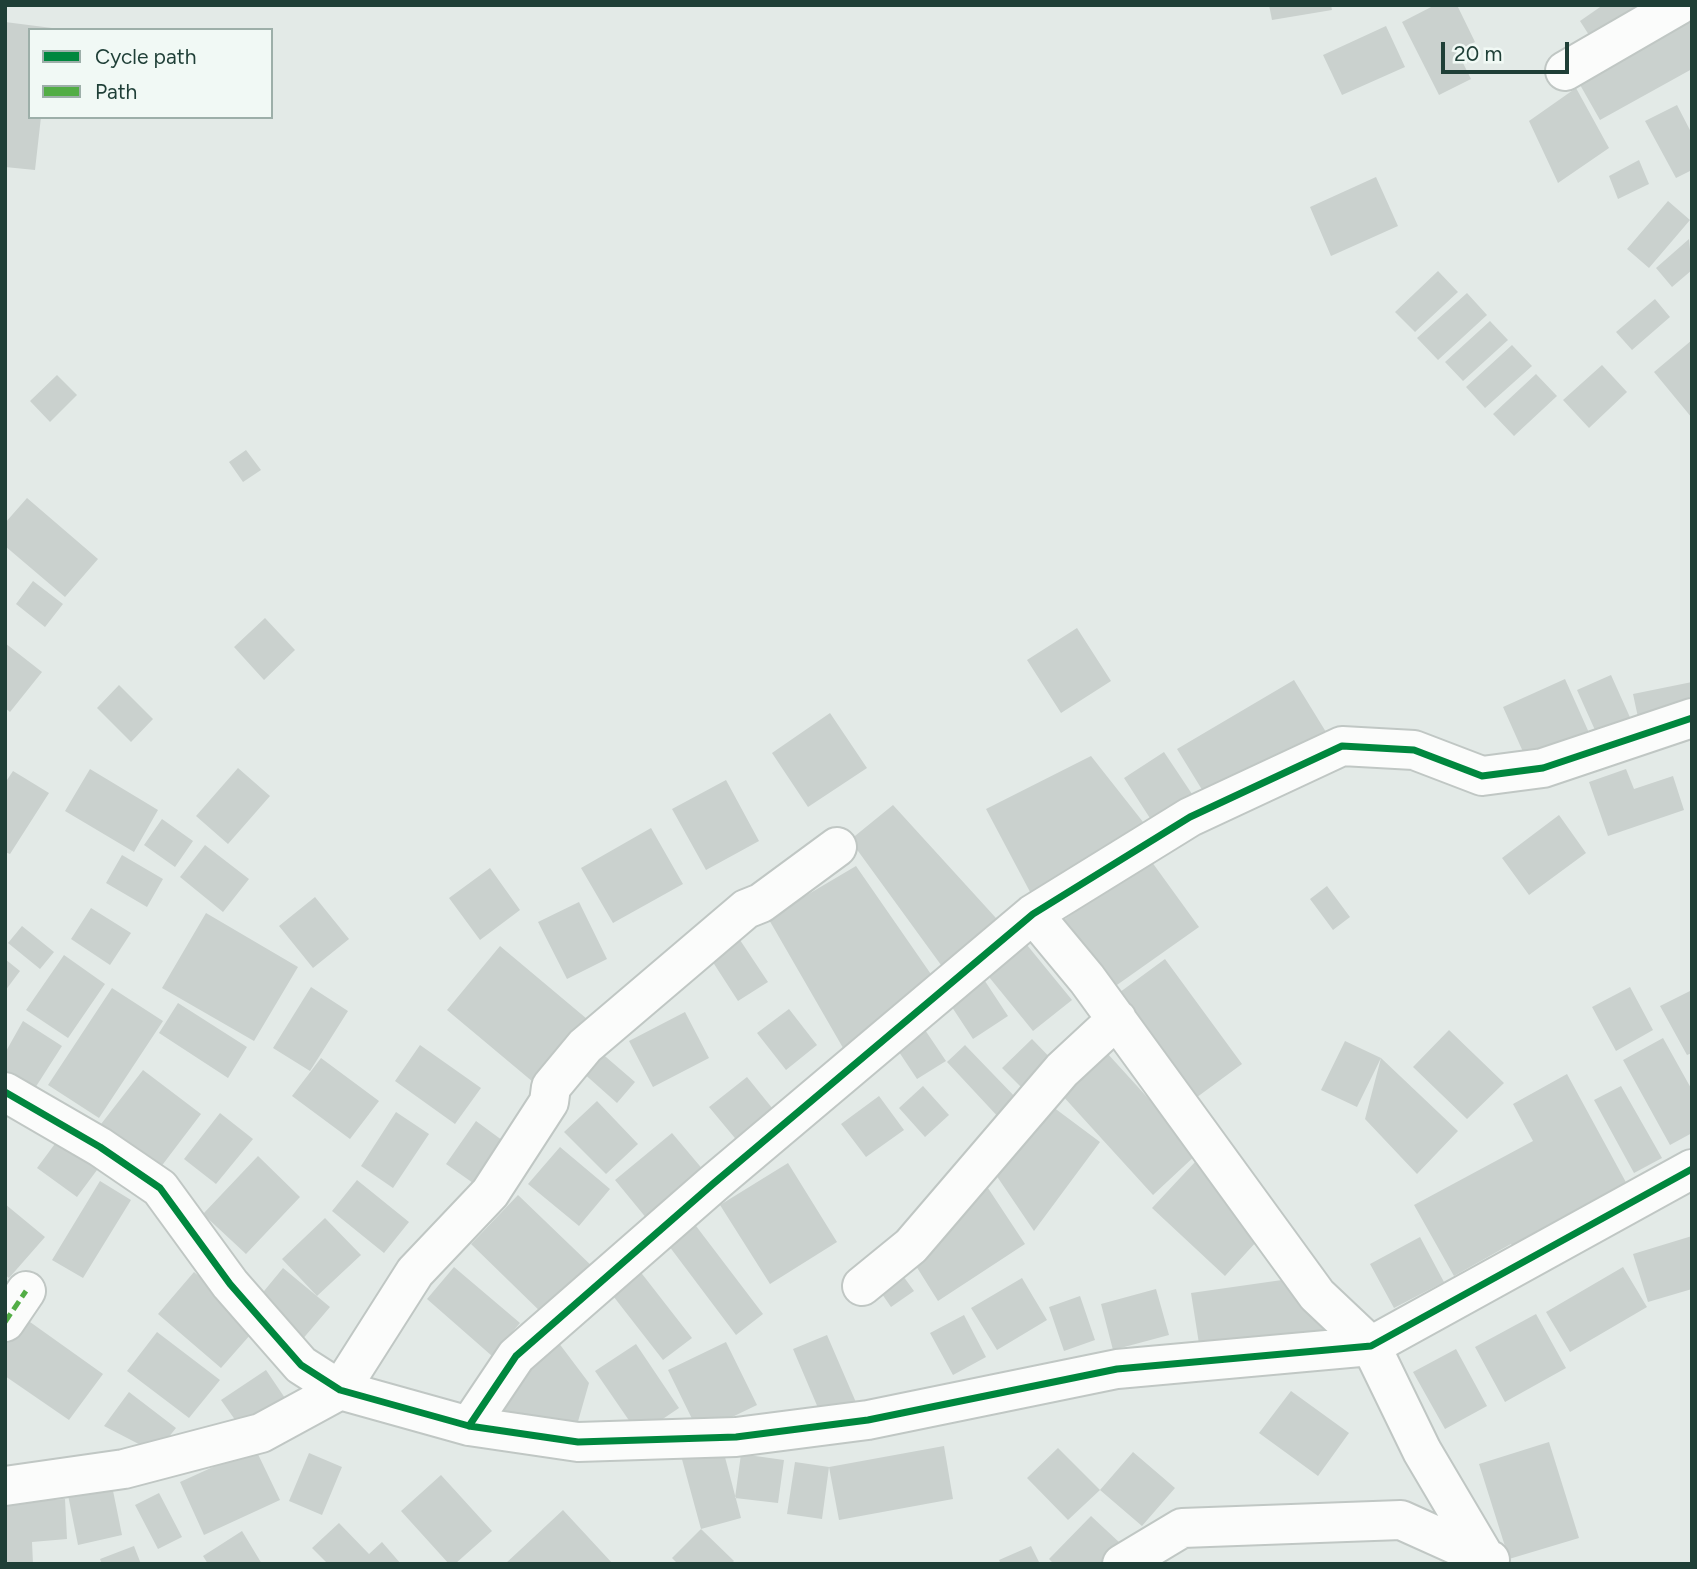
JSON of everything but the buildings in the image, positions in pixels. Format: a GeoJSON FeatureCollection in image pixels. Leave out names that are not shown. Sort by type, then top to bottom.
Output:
{"type":"FeatureCollection","features":[{"type":"Feature","properties":{"kind":"street"},"geometry":{"type":"LineString","coordinates":[[1565,71],[1679,5]]}},
{"type":"Feature","properties":{"kind":"street"},"geometry":{"type":"LineString","coordinates":[[469,1426],[516,1356],[714,1183],[1033,914],[1190,817],[1342,746],[1413,750],[1482,776],[1543,768],[1692,718]]}},
{"type":"Feature","properties":{"kind":"street"},"geometry":{"type":"LineString","coordinates":[[5,1486],[124,1469],[261,1433],[340,1390],[415,1272],[490,1193],[549,1102],[551,1087],[585,1046],[746,909],[761,903],[837,847]]}},
{"type":"Feature","properties":{"kind":"street"},"geometry":{"type":"LineString","coordinates":[[1033,914],[1117,1019],[1317,1295],[1371,1346],[1422,1451],[1489,1560]]}},
{"type":"Feature","properties":{"kind":"street"},"geometry":{"type":"LineString","coordinates":[[862,1286],[911,1246],[1062,1070],[1117,1019]]}},
{"type":"Feature","properties":{"kind":"street"},"geometry":{"type":"LineString","coordinates":[[5,1092],[100,1147],[160,1188],[230,1284],[301,1365],[340,1390],[469,1426],[578,1442],[736,1437],[868,1420],[1117,1369],[1371,1346],[1692,1168]]}},
{"type":"Feature","properties":{"kind":"street"},"geometry":{"type":"LineString","coordinates":[[5,1322],[26,1291]]}},
{"type":"Feature","properties":{"kind":"street"},"geometry":{"type":"LineString","coordinates":[[1122,1564],[1182,1528],[1401,1520],[1489,1560]]}},
{"type":"Feature","properties":{"kind":"marked path"},"geometry":{"type":"LineString","coordinates":[[5,1322],[26,1291]]}},
{"type":"Feature","properties":{"kind":"cycle path"},"geometry":{"type":"LineString","coordinates":[[469,1426],[516,1356],[714,1183],[1033,914],[1190,817],[1342,746],[1414,750],[1482,776],[1543,768],[1692,718]]}},
{"type":"Feature","properties":{"kind":"cycle path"},"geometry":{"type":"LineString","coordinates":[[5,1092],[100,1147],[160,1188],[230,1284],[301,1365],[340,1390],[469,1426],[578,1442],[736,1437],[868,1420],[1117,1369],[1371,1346],[1692,1169]]}}]}
